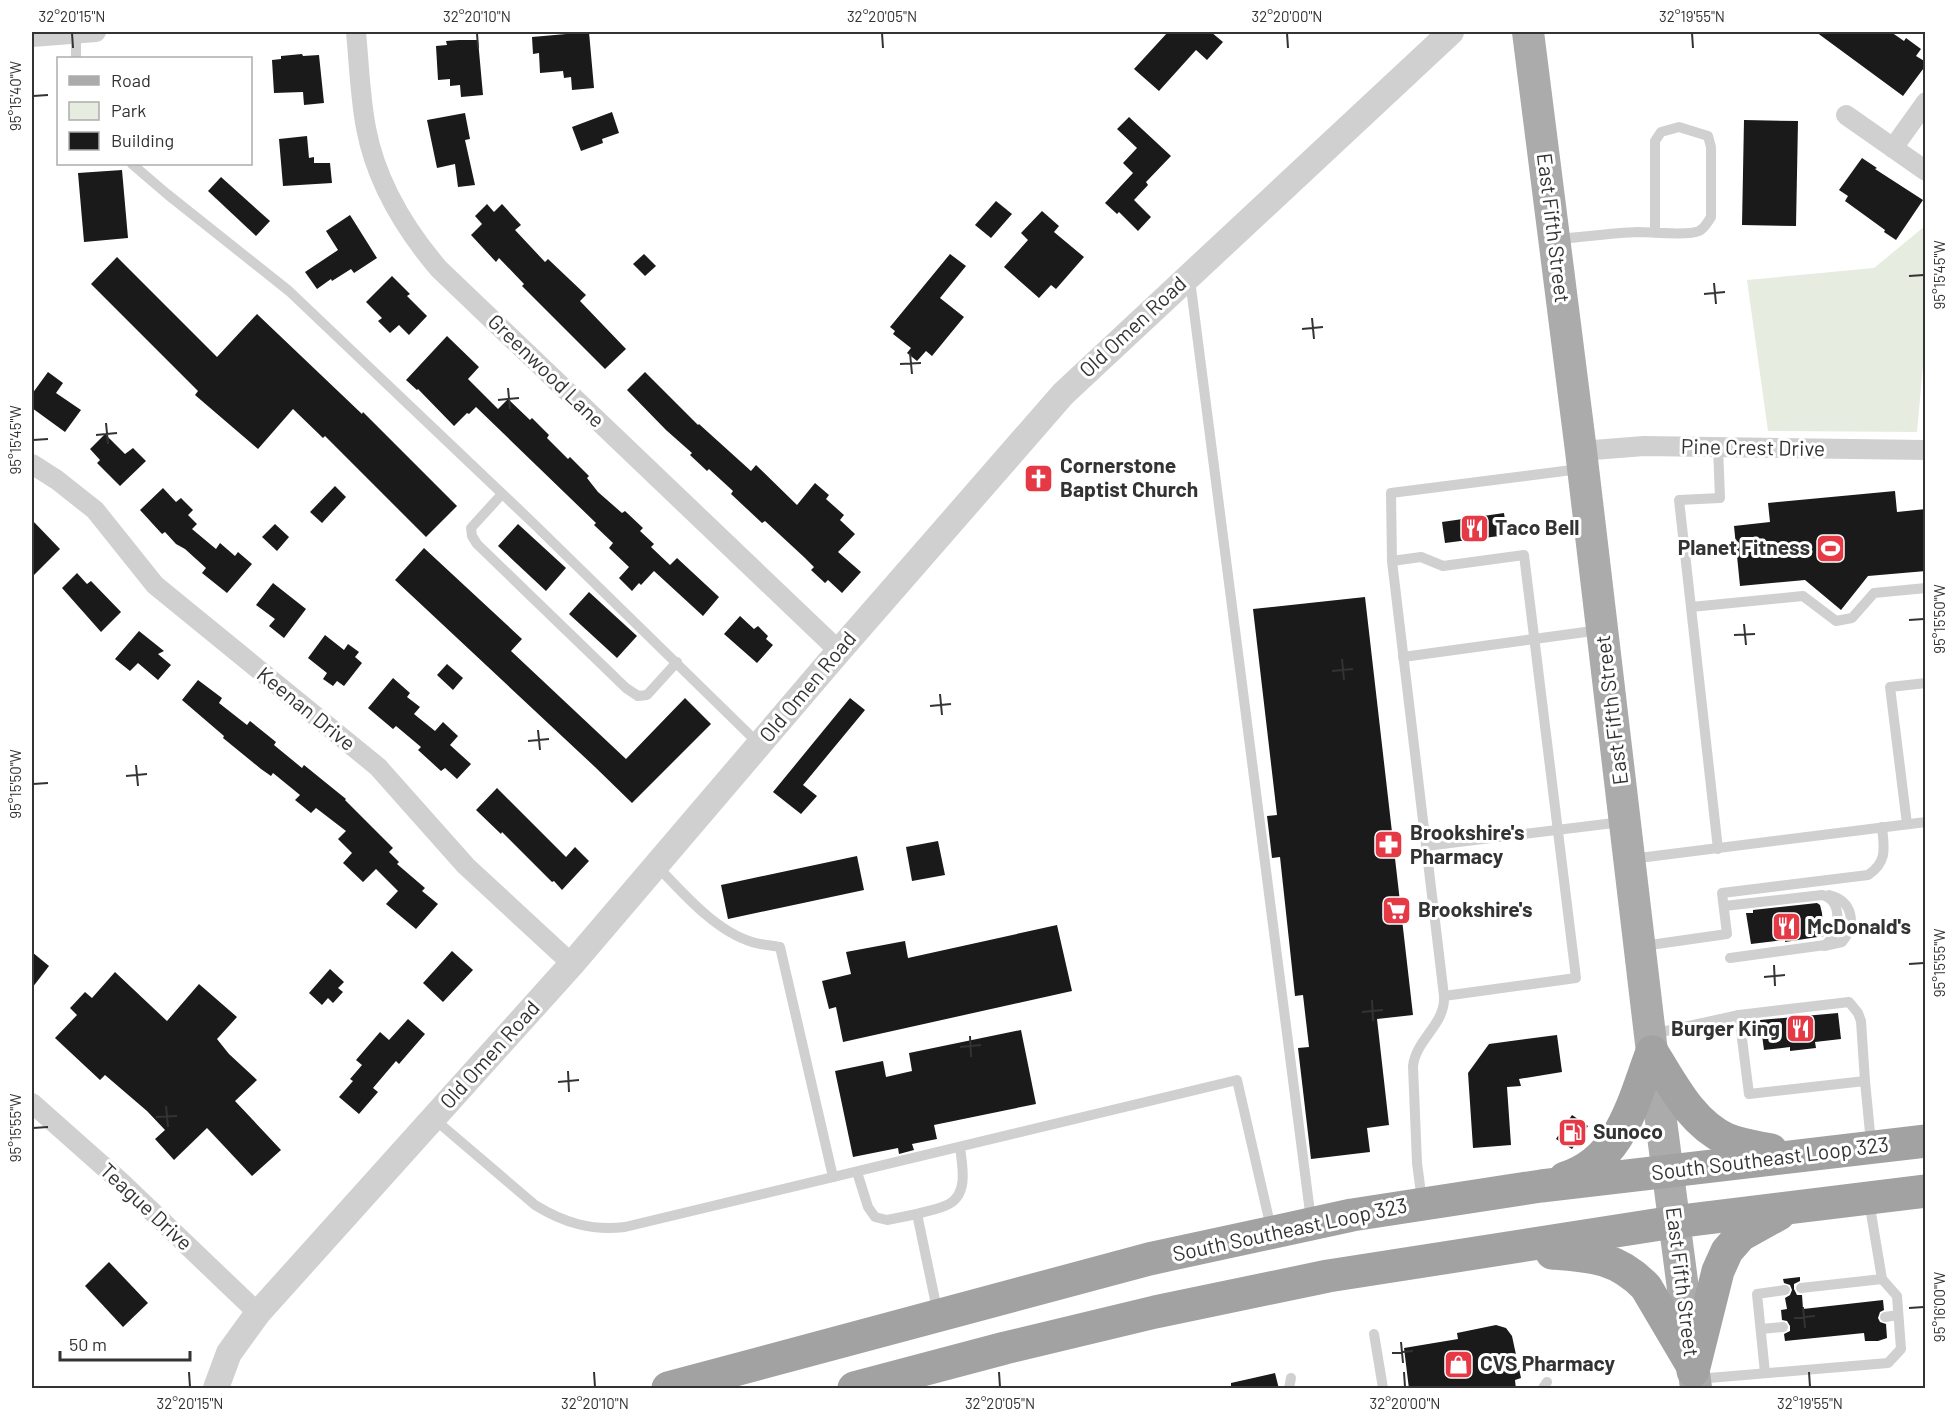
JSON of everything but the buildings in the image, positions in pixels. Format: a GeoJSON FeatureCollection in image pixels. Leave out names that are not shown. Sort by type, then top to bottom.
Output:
{"type":"FeatureCollection","features":[{"type":"Feature","properties":{"kind":"highway"},"geometry":{"type":"LineString","coordinates":[[1651,1043],[1683,1101],[1691,1112],[1713,1131],[1740,1144],[1796,1155]]}},
{"type":"Feature","properties":{"kind":"highway"},"geometry":{"type":"LineString","coordinates":[[1541,1186],[1582,1172],[1599,1161],[1608,1150],[1623,1127],[1651,1043]]}},
{"type":"Feature","properties":{"kind":"highway","name":"South Southeast Loop 323"},"geometry":{"type":"LineString","coordinates":[[668,1389],[1149,1259],[1311,1223],[1422,1203],[1541,1186],[1926,1141]]}},
{"type":"Feature","properties":{"kind":"highway"},"geometry":{"type":"LineString","coordinates":[[854,1337],[860,1387],[1005,1348],[1184,1306],[1328,1276],[1674,1222],[1926,1191]]}},
{"type":"Feature","properties":{"kind":"highway"},"geometry":{"type":"LineString","coordinates":[[1694,1376],[1718,1271],[1727,1251],[1733,1242],[1746,1231],[1793,1206]]}},
{"type":"Feature","properties":{"kind":"highway"},"geometry":{"type":"LineString","coordinates":[[1500,1248],[1590,1256],[1626,1269],[1646,1287],[1694,1376]]}},
{"type":"Feature","properties":{"kind":"main road","name":"East Fifth Street"},"geometry":{"type":"LineString","coordinates":[[1528,32],[1603,629],[1651,1043],[1694,1376]]}},
{"type":"Feature","properties":{"kind":"street"},"geometry":{"type":"LineString","coordinates":[[32,37],[86,32]]}},
{"type":"Feature","properties":{"kind":"street","name":"Greenwood Lane"},"geometry":{"type":"LineString","coordinates":[[356,32],[366,128],[377,169],[395,208],[418,244],[439,269],[839,651]]}},
{"type":"Feature","properties":{"kind":"street","name":"Old Omen Road"},"geometry":{"type":"LineString","coordinates":[[216,1389],[229,1353],[258,1313],[572,964],[839,651],[1063,394],[1451,32]]}},
{"type":"Feature","properties":{"kind":"street"},"geometry":{"type":"LineString","coordinates":[[1893,148],[1926,102]]}},
{"type":"Feature","properties":{"kind":"street"},"geometry":{"type":"LineString","coordinates":[[1846,115],[1926,171]]}},
{"type":"Feature","properties":{"kind":"street","name":"Pine Crest Drive"},"geometry":{"type":"LineString","coordinates":[[1582,460],[1631,446],[1926,450]]}},
{"type":"Feature","properties":{"kind":"street","name":"Keenan Drive"},"geometry":{"type":"LineString","coordinates":[[32,464],[57,480],[95,510],[155,585],[378,768],[466,866],[572,964]]}},
{"type":"Feature","properties":{"kind":"street","name":"Teague Drive"},"geometry":{"type":"LineString","coordinates":[[32,1103],[121,1182],[258,1313]]}},
{"type":"Feature","properties":{"kind":"lane"},"geometry":{"type":"LineString","coordinates":[[76,57],[86,32]]}},
{"type":"Feature","properties":{"kind":"lane"},"geometry":{"type":"LineString","coordinates":[[1554,239],[1636,232],[1655,233],[1693,233],[1705,227],[1711,217],[1712,147],[1708,136],[1679,127],[1660,132],[1655,141],[1655,233]]}},
{"type":"Feature","properties":{"kind":"lane"},"geometry":{"type":"LineString","coordinates":[[133,165],[289,291],[760,744]]}},
{"type":"Feature","properties":{"kind":"lane"},"geometry":{"type":"LineString","coordinates":[[1189,274],[1311,1223]]}},
{"type":"Feature","properties":{"kind":"lane"},"geometry":{"type":"LineString","coordinates":[[1718,447],[1720,498],[1679,500],[1718,849]]}},
{"type":"Feature","properties":{"kind":"lane"},"geometry":{"type":"LineString","coordinates":[[1422,1203],[1413,1066],[1417,1051],[1442,1014],[1444,996],[1392,561],[1391,493],[1582,460]]}},
{"type":"Feature","properties":{"kind":"lane"},"geometry":{"type":"LineString","coordinates":[[502,494],[471,528],[472,536],[485,552],[626,688],[638,696],[647,695],[677,662]]}},
{"type":"Feature","properties":{"kind":"lane"},"geometry":{"type":"LineString","coordinates":[[1392,561],[1421,557],[1443,566],[1524,555],[1576,978],[1444,996]]}},
{"type":"Feature","properties":{"kind":"lane"},"geometry":{"type":"LineString","coordinates":[[1691,607],[1803,596],[1836,621],[1852,618],[1874,592],[1926,588]]}},
{"type":"Feature","properties":{"kind":"lane"},"geometry":{"type":"LineString","coordinates":[[1403,657],[1603,629]]}},
{"type":"Feature","properties":{"kind":"lane"},"geometry":{"type":"LineString","coordinates":[[1907,824],[1890,687],[1926,683]]}},
{"type":"Feature","properties":{"kind":"lane"},"geometry":{"type":"LineString","coordinates":[[1425,846],[1626,821]]}},
{"type":"Feature","properties":{"kind":"lane"},"geometry":{"type":"LineString","coordinates":[[1630,859],[1926,822]]}},
{"type":"Feature","properties":{"kind":"lane"},"geometry":{"type":"LineString","coordinates":[[1640,947],[1727,934],[1722,893],[1868,875],[1880,865],[1884,855],[1882,827]]}},
{"type":"Feature","properties":{"kind":"lane"},"geometry":{"type":"LineString","coordinates":[[656,866],[696,906],[732,934],[752,943],[780,947],[833,1177]]}},
{"type":"Feature","properties":{"kind":"lane"},"geometry":{"type":"LineString","coordinates":[[1724,906],[1822,895],[1833,896],[1849,909],[1852,920],[1850,931],[1842,942],[1730,958]]}},
{"type":"Feature","properties":{"kind":"lane"},"geometry":{"type":"LineString","coordinates":[[1821,946],[1832,939],[1837,914],[1834,902],[1822,895]]}},
{"type":"Feature","properties":{"kind":"lane"},"geometry":{"type":"LineString","coordinates":[[1651,1043],[1739,1015],[1849,1002],[1861,1021],[1871,1146]]}},
{"type":"Feature","properties":{"kind":"lane"},"geometry":{"type":"LineString","coordinates":[[1739,1015],[1749,1094],[1865,1081]]}},
{"type":"Feature","properties":{"kind":"lane"},"geometry":{"type":"LineString","coordinates":[[433,1118],[535,1205],[553,1216],[597,1228],[625,1227],[1237,1080],[1272,1231]]}},
{"type":"Feature","properties":{"kind":"lane"},"geometry":{"type":"LineString","coordinates":[[857,1172],[868,1207],[875,1217],[887,1220],[917,1214],[950,1204],[959,1194],[963,1178],[960,1147]]}},
{"type":"Feature","properties":{"kind":"lane"},"geometry":{"type":"LineString","coordinates":[[1694,1376],[1888,1363],[1901,1349],[1896,1296],[1882,1279],[1868,1198]]}},
{"type":"Feature","properties":{"kind":"lane"},"geometry":{"type":"LineString","coordinates":[[917,1214],[938,1315]]}},
{"type":"Feature","properties":{"kind":"lane"},"geometry":{"type":"LineString","coordinates":[[1801,1288],[1882,1279]]}},
{"type":"Feature","properties":{"kind":"lane"},"geometry":{"type":"LineString","coordinates":[[1765,1373],[1757,1294],[1785,1290]]}},
{"type":"Feature","properties":{"kind":"lane"},"geometry":{"type":"LineString","coordinates":[[1885,1317],[1898,1315]]}},
{"type":"Feature","properties":{"kind":"lane"},"geometry":{"type":"LineString","coordinates":[[1761,1329],[1783,1327]]}},
{"type":"Feature","properties":{"kind":"lane"},"geometry":{"type":"LineString","coordinates":[[1374,1334],[1383,1389]]}},
{"type":"Feature","properties":{"kind":"green space"},"geometry":{"type":"Polygon","coordinates":[[[1925,226],[1926,332],[1917,432],[1768,431],[1747,280],[1874,268],[1925,226]]]}},
{"type":"Feature","properties":{"kind":"place","name":"Cornerstone Baptist Church"},"geometry":{"type":"Point","coordinates":[1039,478]}},
{"type":"Feature","properties":{"kind":"place","name":"Taco Bell"},"geometry":{"type":"Point","coordinates":[1474,528]}},
{"type":"Feature","properties":{"kind":"place","name":"Planet Fitness"},"geometry":{"type":"Point","coordinates":[1831,548]}},
{"type":"Feature","properties":{"kind":"place","name":"Brookshire's Pharmacy"},"geometry":{"type":"Point","coordinates":[1389,845]}},
{"type":"Feature","properties":{"kind":"place","name":"Brookshire's"},"geometry":{"type":"Point","coordinates":[1397,910]}},
{"type":"Feature","properties":{"kind":"place","name":"McDonald's"},"geometry":{"type":"Point","coordinates":[1786,927]}},
{"type":"Feature","properties":{"kind":"place","name":"Burger King"},"geometry":{"type":"Point","coordinates":[1801,1029]}},
{"type":"Feature","properties":{"kind":"place","name":"Sunoco"},"geometry":{"type":"Point","coordinates":[1572,1132]}},
{"type":"Feature","properties":{"kind":"place","name":"CVS Pharmacy"},"geometry":{"type":"Point","coordinates":[1459,1364]}}]}
